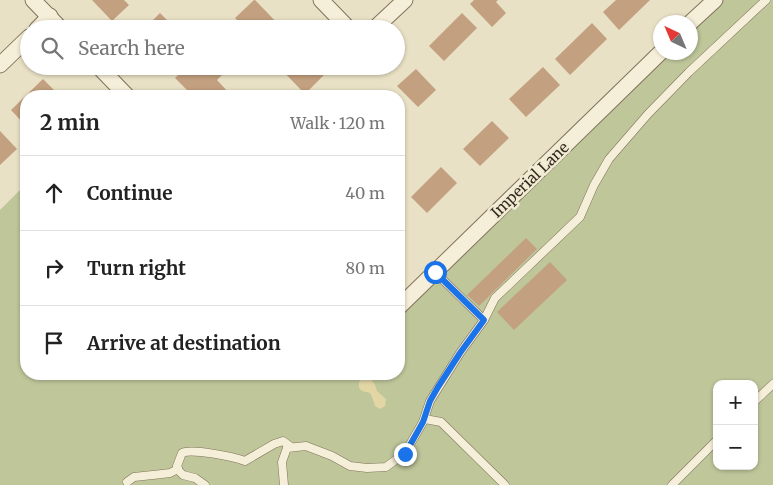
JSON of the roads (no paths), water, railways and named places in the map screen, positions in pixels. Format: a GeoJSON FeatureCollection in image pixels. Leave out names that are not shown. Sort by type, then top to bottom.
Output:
{"type":"FeatureCollection","features":[{"type":"Feature","properties":{"kind":"street"},"geometry":{"type":"LineString","coordinates":[[33,0],[53,20]]}},
{"type":"Feature","properties":{"kind":"street"},"geometry":{"type":"LineString","coordinates":[[321,0],[340,20]]}},
{"type":"Feature","properties":{"kind":"street"},"geometry":{"type":"LineString","coordinates":[[384,20],[405,0]]}},
{"type":"Feature","properties":{"kind":"street"},"geometry":{"type":"LineString","coordinates":[[698,16],[715,0]]}},
{"type":"Feature","properties":{"kind":"street"},"geometry":{"type":"LineString","coordinates":[[46,20],[50,16]]}},
{"type":"Feature","properties":{"kind":"street"},"geometry":{"type":"LineString","coordinates":[[0,65],[20,46]]}},
{"type":"Feature","properties":{"kind":"street","name":"Imperial Lane"},"geometry":{"type":"LineString","coordinates":[[405,301],[653,60]]}},
{"type":"Feature","properties":{"kind":"street"},"geometry":{"type":"LineString","coordinates":[[107,75],[121,90]]}},
{"type":"Feature","properties":{"kind":"lane"},"geometry":{"type":"LineString","coordinates":[[205,485],[195,478],[183,475],[178,469],[177,466],[182,453],[186,450],[245,461],[274,444],[283,441],[290,447],[306,446],[332,456],[350,466],[367,468],[386,467],[405,454],[425,418],[430,401],[438,387],[484,320],[495,298],[580,217],[594,185],[609,159],[648,114],[689,72],[766,0]]}},
{"type":"Feature","properties":{"kind":"lane"},"geometry":{"type":"LineString","coordinates":[[435,272],[484,320]]}},
{"type":"Feature","properties":{"kind":"lane"},"geometry":{"type":"LineString","coordinates":[[758,398],[773,384]]}},
{"type":"Feature","properties":{"kind":"lane"},"geometry":{"type":"LineString","coordinates":[[425,418],[441,422],[505,485]]}},
{"type":"Feature","properties":{"kind":"lane"},"geometry":{"type":"LineString","coordinates":[[672,485],[713,444]]}},
{"type":"Feature","properties":{"kind":"lane"},"geometry":{"type":"LineString","coordinates":[[284,485],[282,462],[290,447]]}},
{"type":"Feature","properties":{"kind":"lane"},"geometry":{"type":"LineString","coordinates":[[127,482],[134,477],[170,473],[178,469]]}}]}
